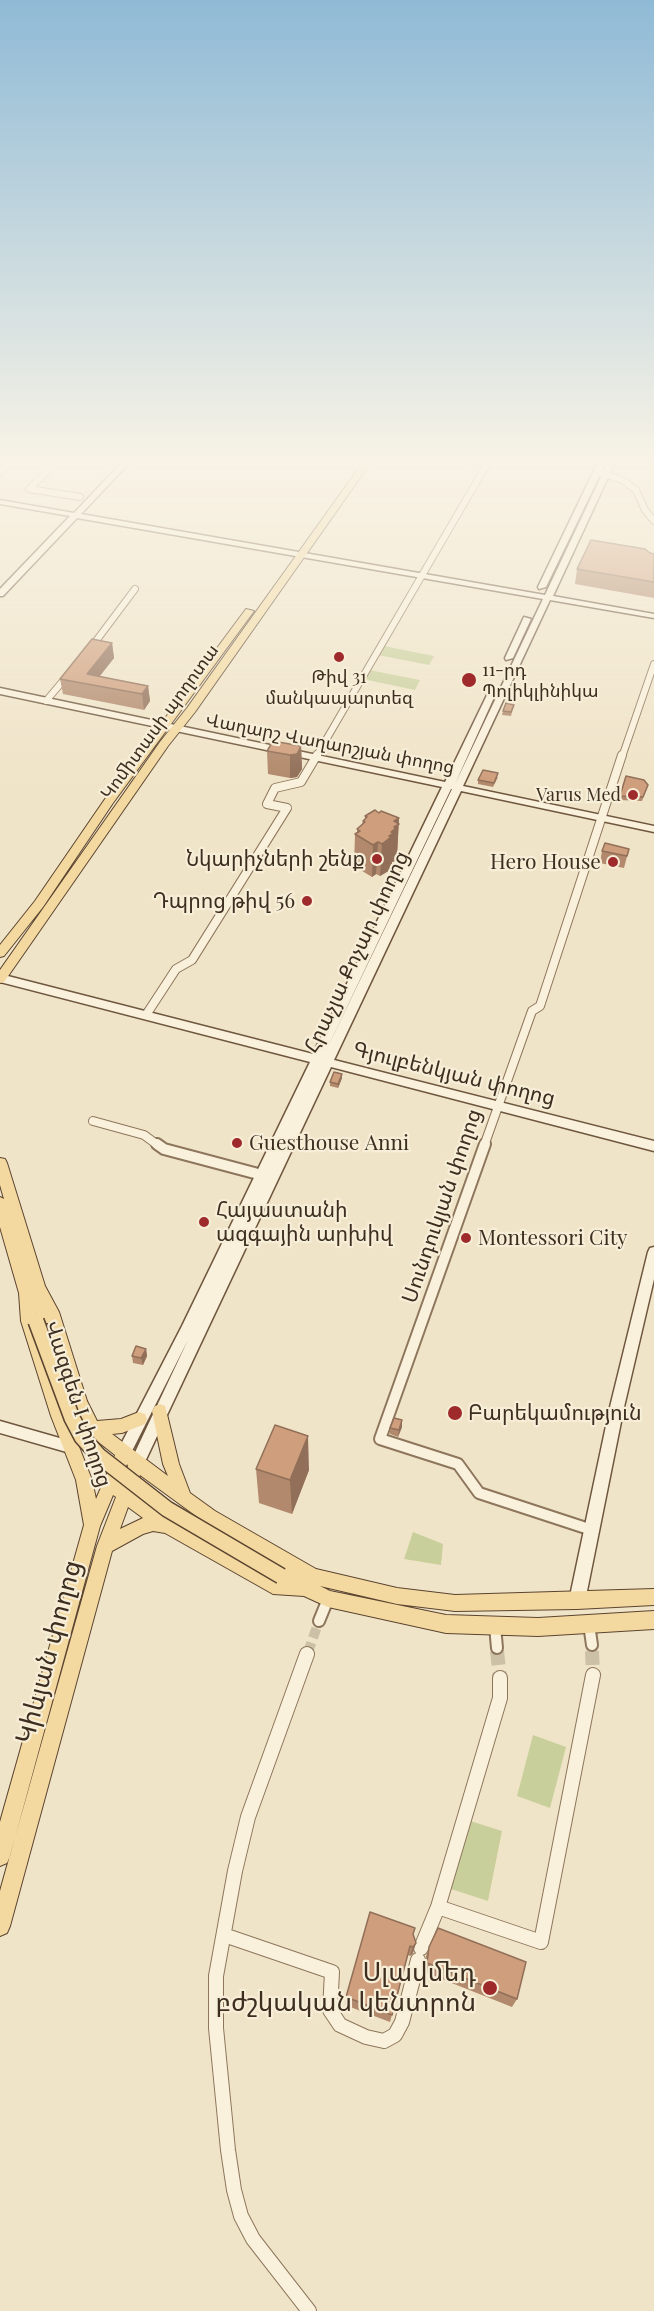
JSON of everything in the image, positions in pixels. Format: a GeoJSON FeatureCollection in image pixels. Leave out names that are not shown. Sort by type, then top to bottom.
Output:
{"type":"FeatureCollection","features":[{"type":"Feature","properties":{"kind":"main road"},"geometry":{"type":"LineString","coordinates":[[0,594],[27,566]]}},
{"type":"Feature","properties":{"kind":"main road","name":"Կոմիտասի պողոտա"},"geometry":{"type":"LineString","coordinates":[[0,978],[169,730],[287,566]]}},
{"type":"Feature","properties":{"kind":"main road"},"geometry":{"type":"LineString","coordinates":[[366,566],[654,616]]}},
{"type":"Feature","properties":{"kind":"main road","name":"Հրաչյա Քոչար փողոց"},"geometry":{"type":"LineString","coordinates":[[130,1473],[556,566]]}},
{"type":"Feature","properties":{"kind":"main road","name":"Հրաչյա Քոչար փողոց"},"geometry":{"type":"LineString","coordinates":[[542,597],[558,566]]}},
{"type":"Feature","properties":{"kind":"main road","name":"Վաղարշ Վաղարշյան փողոց"},"geometry":{"type":"LineString","coordinates":[[0,691],[169,730]]}},
{"type":"Feature","properties":{"kind":"main road","name":"Վաղարշ Վաղարշյան փողոց"},"geometry":{"type":"LineString","coordinates":[[0,697],[654,831]]}},
{"type":"Feature","properties":{"kind":"main road","name":"Կոմիտասի պողոտա"},"geometry":{"type":"LineString","coordinates":[[0,953],[39,904],[109,801],[169,730]]}},
{"type":"Feature","properties":{"kind":"main road","name":"Գյուլբենկյան փողոց"},"geometry":{"type":"LineString","coordinates":[[0,978],[654,1146]]}},
{"type":"Feature","properties":{"kind":"main road","name":"Հրաչյա Քոչար փողոց"},"geometry":{"type":"LineString","coordinates":[[130,1473],[139,1419],[187,1330],[262,1175],[323,1060]]}},
{"type":"Feature","properties":{"kind":"main road","name":"Վազգեն I փողոց"},"geometry":{"type":"LineString","coordinates":[[0,1163],[40,1319],[76,1427],[99,1455],[130,1473]]}},
{"type":"Feature","properties":{"kind":"main road","name":"Վազգեն I փողոց"},"geometry":{"type":"LineString","coordinates":[[0,1203],[32,1291],[52,1312],[80,1402],[93,1428]]}},
{"type":"Feature","properties":{"kind":"main road"},"geometry":{"type":"LineString","coordinates":[[577,1601],[617,1407],[654,1252]]}},
{"type":"Feature","properties":{"kind":"main road","name":"Վազգեն I փողոց"},"geometry":{"type":"LineString","coordinates":[[32,1291],[28,1321],[70,1447],[84,1480],[92,1526]]}},
{"type":"Feature","properties":{"kind":"main road"},"geometry":{"type":"LineString","coordinates":[[160,1411],[171,1464],[185,1499]]}},
{"type":"Feature","properties":{"kind":"main road"},"geometry":{"type":"LineString","coordinates":[[93,1428],[122,1426],[139,1419]]}},
{"type":"Feature","properties":{"kind":"main road"},"geometry":{"type":"LineString","coordinates":[[0,1427],[70,1447],[83,1443],[93,1428]]}},
{"type":"Feature","properties":{"kind":"main road"},"geometry":{"type":"LineString","coordinates":[[93,1428],[130,1473],[167,1526]]}},
{"type":"Feature","properties":{"kind":"main road"},"geometry":{"type":"LineString","coordinates":[[130,1473],[188,1523],[282,1573],[311,1583],[455,1603],[654,1597]]}},
{"type":"Feature","properties":{"kind":"main road"},"geometry":{"type":"LineString","coordinates":[[110,1482],[130,1473],[185,1499],[311,1583],[328,1599],[446,1624],[495,1626],[654,1620]]}},
{"type":"Feature","properties":{"kind":"main road","name":"Կիևյան փողոց"},"geometry":{"type":"LineString","coordinates":[[0,1926],[9,1848],[92,1526],[110,1482],[130,1473]]}},
{"type":"Feature","properties":{"kind":"main road","name":"Կիևյան փողոց"},"geometry":{"type":"LineString","coordinates":[[9,1848],[130,1473]]}},
{"type":"Feature","properties":{"kind":"main road"},"geometry":{"type":"LineString","coordinates":[[167,1526],[166,1511],[174,1502],[185,1499]]}},
{"type":"Feature","properties":{"kind":"main road"},"geometry":{"type":"LineString","coordinates":[[105,1546],[153,1522],[167,1526],[273,1586],[311,1583]]}},
{"type":"Feature","properties":{"kind":"street"},"geometry":{"type":"LineString","coordinates":[[146,1016],[176,969],[192,960],[286,808],[267,804],[275,788],[301,782],[426,566]]}},
{"type":"Feature","properties":{"kind":"street"},"geometry":{"type":"LineString","coordinates":[[81,659],[135,589]]}},
{"type":"Feature","properties":{"kind":"street","name":"Սունդուկյան փողոց"},"geometry":{"type":"LineString","coordinates":[[592,1530],[479,1493],[458,1464],[380,1439],[532,1011],[540,1006],[600,819],[651,684],[654,664]]}},
{"type":"Feature","properties":{"kind":"street"},"geometry":{"type":"LineString","coordinates":[[46,701],[74,669]]}},
{"type":"Feature","properties":{"kind":"street"},"geometry":{"type":"LineString","coordinates":[[93,1121],[144,1135],[164,1149],[262,1175]]}},
{"type":"Feature","properties":{"kind":"street"},"geometry":{"type":"LineString","coordinates":[[319,1621],[328,1599]]}},
{"type":"Feature","properties":{"kind":"street"},"geometry":{"type":"LineString","coordinates":[[589,1624],[592,1645]]}},
{"type":"Feature","properties":{"kind":"street"},"geometry":{"type":"LineString","coordinates":[[495,1626],[497,1648]]}},
{"type":"Feature","properties":{"kind":"street"},"geometry":{"type":"LineString","coordinates":[[307,1654],[248,1816],[216,1976],[216,2028],[234,2190],[241,2216],[253,2239],[309,2311]]}},
{"type":"Feature","properties":{"kind":"street"},"geometry":{"type":"LineString","coordinates":[[438,1907],[541,1941],[593,1676]]}},
{"type":"Feature","properties":{"kind":"street"},"geometry":{"type":"LineString","coordinates":[[224,1935],[332,1972],[329,1988],[330,2010],[340,2025],[366,2037],[384,2041],[395,2035],[402,2022],[420,1954],[438,1907],[500,1698],[500,1678]]}},
{"type":"Feature","properties":{"kind":"green space"},"geometry":{"type":"Polygon","coordinates":[[[384,646],[434,656],[429,665],[378,655],[384,646]]]}},
{"type":"Feature","properties":{"kind":"green space"},"geometry":{"type":"Polygon","coordinates":[[[369,670],[420,680],[415,690],[363,679],[369,670]]]}},
{"type":"Feature","properties":{"kind":"green space"},"geometry":{"type":"Polygon","coordinates":[[[413,1532],[443,1544],[441,1565],[404,1559],[413,1532]]]}},
{"type":"Feature","properties":{"kind":"green space"},"geometry":{"type":"Polygon","coordinates":[[[533,1735],[566,1747],[550,1808],[517,1796],[533,1735]]]}},
{"type":"Feature","properties":{"kind":"green space"},"geometry":{"type":"Polygon","coordinates":[[[467,1820],[502,1831],[488,1901],[451,1889],[467,1820]]]}},
{"type":"Feature","properties":{"kind":"building"},"geometry":{"type":"Polygon","coordinates":[[[579,566],[654,566],[654,582],[577,569],[579,566]]]}},
{"type":"Feature","properties":{"kind":"building"},"geometry":{"type":"Polygon","coordinates":[[[92,639],[112,643],[87,674],[148,686],[142,694],[60,679],[92,639]]]}},
{"type":"Feature","properties":{"kind":"building"},"geometry":{"type":"Polygon","coordinates":[[[506,703],[514,705],[511,712],[503,711],[506,703]]]}},
{"type":"Feature","properties":{"kind":"building"},"geometry":{"type":"Polygon","coordinates":[[[273,741],[301,746],[297,754],[267,751],[273,741]]]}},
{"type":"Feature","properties":{"kind":"building"},"geometry":{"type":"Polygon","coordinates":[[[483,770],[498,773],[494,783],[478,780],[483,770]]]}},
{"type":"Feature","properties":{"kind":"building","name":"Varus Med"},"geometry":{"type":"Polygon","coordinates":[[[626,776],[644,780],[648,785],[643,797],[620,796],[626,776]]]}},
{"type":"Feature","properties":{"kind":"building"},"geometry":{"type":"Polygon","coordinates":[[[375,810],[399,818],[394,821],[399,824],[394,827],[396,828],[391,832],[394,833],[389,836],[391,837],[382,844],[378,842],[373,845],[355,834],[360,831],[357,829],[365,822],[363,821],[367,817],[365,816],[375,810]]]}},
{"type":"Feature","properties":{"kind":"building"},"geometry":{"type":"Polygon","coordinates":[[[605,843],[629,849],[627,856],[602,851],[605,843]]]}},
{"type":"Feature","properties":{"kind":"building"},"geometry":{"type":"Polygon","coordinates":[[[334,1072],[342,1074],[338,1084],[330,1082],[334,1072]]]}},
{"type":"Feature","properties":{"kind":"building"},"geometry":{"type":"Polygon","coordinates":[[[136,1346],[146,1349],[141,1358],[132,1356],[136,1346]]]}},
{"type":"Feature","properties":{"kind":"building"},"geometry":{"type":"Polygon","coordinates":[[[394,1418],[402,1420],[399,1430],[390,1428],[394,1418]]]}},
{"type":"Feature","properties":{"kind":"building"},"geometry":{"type":"Polygon","coordinates":[[[275,1425],[308,1436],[290,1480],[256,1469],[275,1425]]]}},
{"type":"Feature","properties":{"kind":"building"},"geometry":{"type":"Polygon","coordinates":[[[370,1912],[415,1928],[413,1934],[416,1943],[413,1947],[410,1946],[392,2015],[346,1997],[370,1912]]]}},
{"type":"Feature","properties":{"kind":"building"},"geometry":{"type":"Polygon","coordinates":[[[438,1928],[526,1962],[517,1999],[427,1963],[429,1947],[438,1928]]]}},
{"type":"Feature","properties":{"kind":"tunnel"},"geometry":{"type":"LineString","coordinates":[[308,1652],[319,1621]]}},
{"type":"Feature","properties":{"kind":"tunnel"},"geometry":{"type":"LineString","coordinates":[[592,1645],[592,1651]]}},
{"type":"Feature","properties":{"kind":"tunnel"},"geometry":{"type":"LineString","coordinates":[[497,1651],[500,1678]]}},
{"type":"Feature","properties":{"kind":"tunnel"},"geometry":{"type":"LineString","coordinates":[[592,1651],[593,1675]]}},
{"type":"Feature","properties":{"kind":"place","name":"Թիվ 31 մանկապարտեզ"},"geometry":{"type":"Point","coordinates":[339,657]}},
{"type":"Feature","properties":{"kind":"place","name":"11-րդ Պոլիկլինիկա"},"geometry":{"type":"Point","coordinates":[469,680]}},
{"type":"Feature","properties":{"kind":"place","name":"Varus Med"},"geometry":{"type":"Point","coordinates":[633,795]}},
{"type":"Feature","properties":{"kind":"place","name":"Նկարիչների շենք"},"geometry":{"type":"Point","coordinates":[377,859]}},
{"type":"Feature","properties":{"kind":"place","name":"Hero House"},"geometry":{"type":"Point","coordinates":[613,862]}},
{"type":"Feature","properties":{"kind":"place","name":"Դպրոց թիվ 56"},"geometry":{"type":"Point","coordinates":[307,901]}},
{"type":"Feature","properties":{"kind":"place","name":"Guesthouse Anni"},"geometry":{"type":"Point","coordinates":[237,1143]}},
{"type":"Feature","properties":{"kind":"place","name":"Հայաստանի ազգային արխիվ"},"geometry":{"type":"Point","coordinates":[204,1222]}},
{"type":"Feature","properties":{"kind":"place","name":"Montessori City"},"geometry":{"type":"Point","coordinates":[466,1238]}},
{"type":"Feature","properties":{"kind":"place","name":"Բարեկամություն"},"geometry":{"type":"Point","coordinates":[455,1413]}},
{"type":"Feature","properties":{"kind":"place","name":"Սլավմեդ բժշկական կենտրոն"},"geometry":{"type":"Point","coordinates":[490,1988]}}]}
